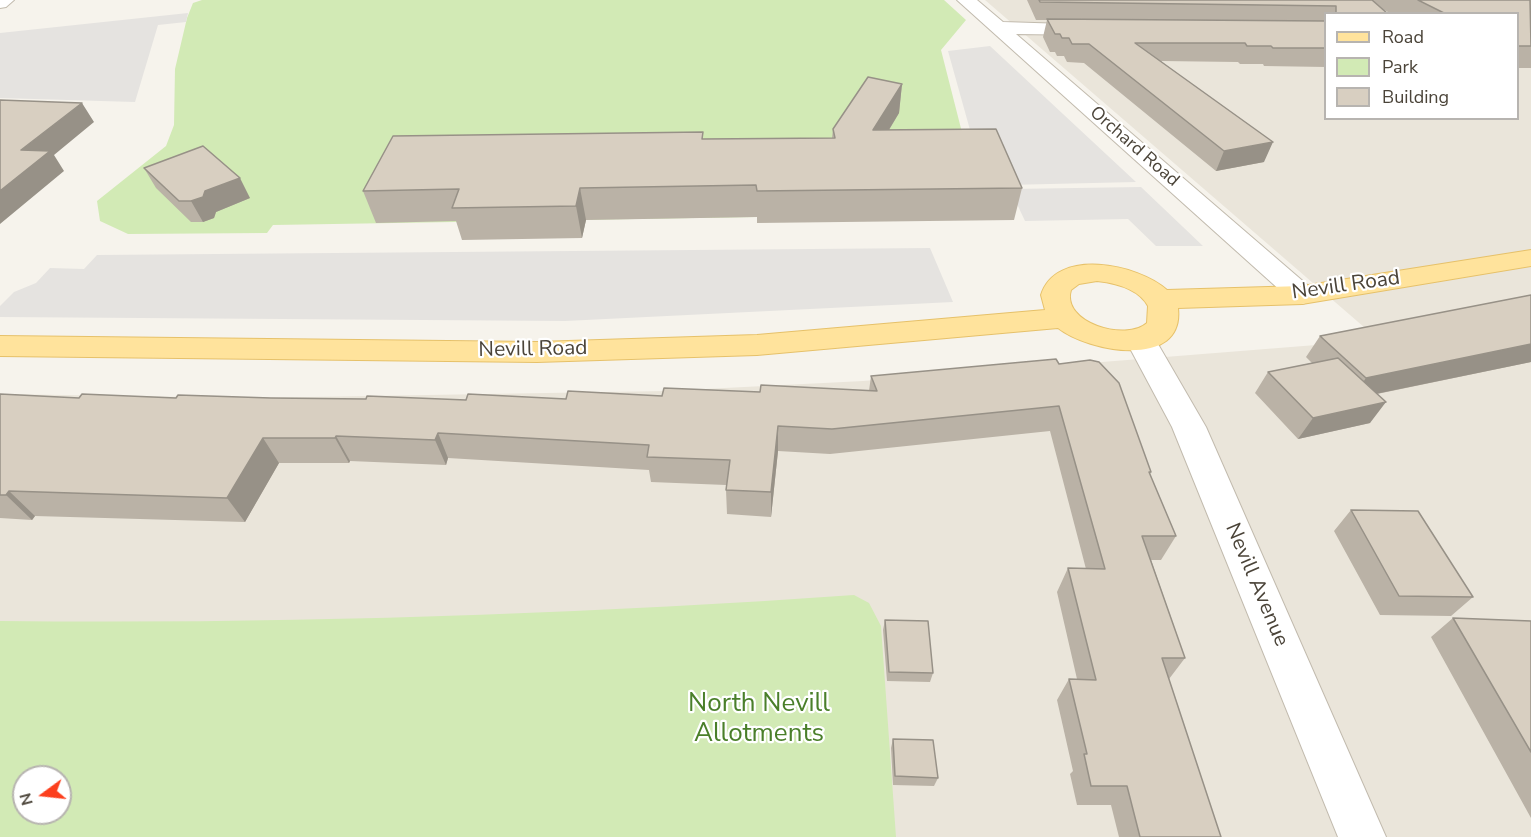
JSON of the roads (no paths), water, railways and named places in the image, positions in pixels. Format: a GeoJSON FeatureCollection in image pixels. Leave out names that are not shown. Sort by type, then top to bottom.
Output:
{"type":"FeatureCollection","features":[{"type":"Feature","properties":{"kind":"main road","name":"Nevill Road"},"geometry":{"type":"LineString","coordinates":[[1159,299],[1302,295],[1531,258]]}},
{"type":"Feature","properties":{"kind":"main road"},"geometry":{"type":"LineString","coordinates":[[1098,272],[1115,274],[1133,280],[1148,289],[1159,299],[1164,312],[1163,323],[1155,333],[1140,339],[1108,339],[1076,327],[1065,318],[1055,304],[1055,291],[1063,280],[1078,274],[1098,272]]}},
{"type":"Feature","properties":{"kind":"main road","name":"Nevill Road"},"geometry":{"type":"LineString","coordinates":[[0,346],[537,352],[757,345],[1065,318]]}},
{"type":"Feature","properties":{"kind":"street"},"geometry":{"type":"LineString","coordinates":[[0,3],[5,0]]}},
{"type":"Feature","properties":{"kind":"street","name":"Orchard Road"},"geometry":{"type":"LineString","coordinates":[[966,0],[1302,295]]}},
{"type":"Feature","properties":{"kind":"street"},"geometry":{"type":"LineString","coordinates":[[999,28],[1104,29]]}},
{"type":"Feature","properties":{"kind":"street","name":"Nevill Avenue"},"geometry":{"type":"LineString","coordinates":[[1140,339],[1189,427],[1362,837]]}},
{"type":"Feature","properties":{"kind":"park label","name":"North Nevill Allotments"},"geometry":{"type":"Point","coordinates":[759,720]}}]}
